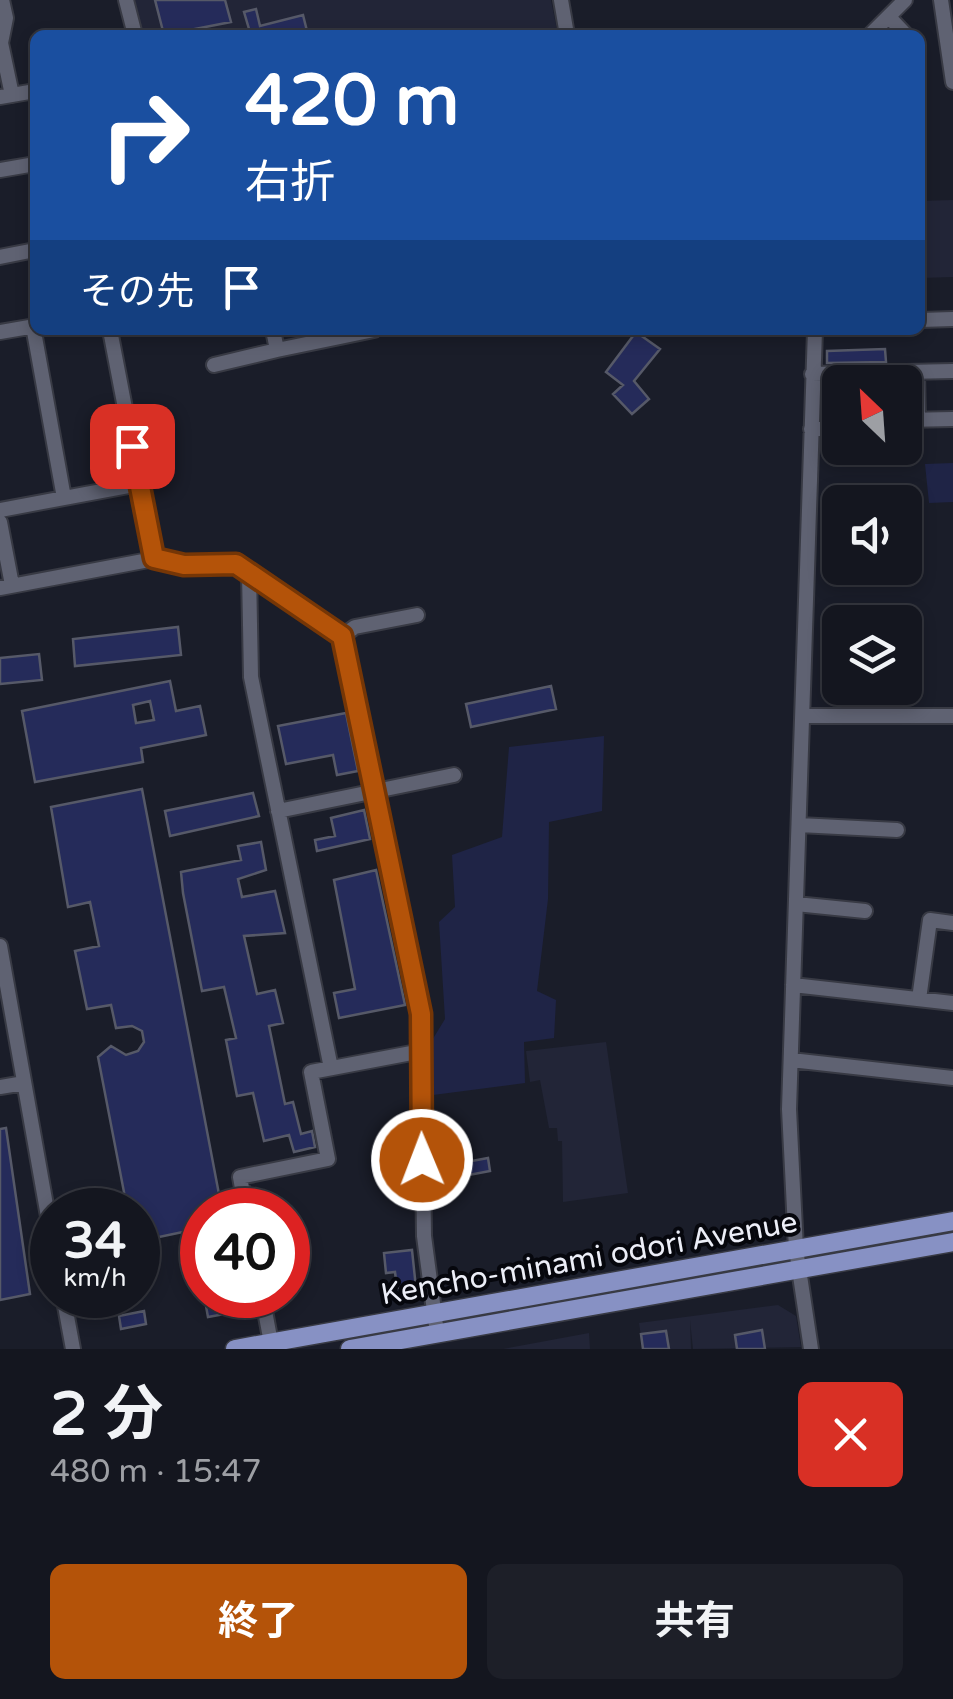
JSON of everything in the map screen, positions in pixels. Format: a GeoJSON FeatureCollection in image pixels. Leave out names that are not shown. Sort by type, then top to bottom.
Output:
{"type":"FeatureCollection","features":[{"type":"Feature","properties":{"kind":"main road","name":"Kencho-minami odori Avenue"},"geometry":{"type":"LineString","coordinates":[[234,1349],[953,1221]]}},
{"type":"Feature","properties":{"kind":"main road","name":"Kencho-minami odori Avenue"},"geometry":{"type":"LineString","coordinates":[[350,1349],[953,1242]]}},
{"type":"Feature","properties":{"kind":"street"},"geometry":{"type":"LineString","coordinates":[[2,0],[6,18],[2,42],[6,96]]}},
{"type":"Feature","properties":{"kind":"street"},"geometry":{"type":"LineString","coordinates":[[126,0],[134,30]]}},
{"type":"Feature","properties":{"kind":"street"},"geometry":{"type":"LineString","coordinates":[[561,0],[567,30]]}},
{"type":"Feature","properties":{"kind":"street"},"geometry":{"type":"LineString","coordinates":[[876,30],[904,0]]}},
{"type":"Feature","properties":{"kind":"street"},"geometry":{"type":"LineString","coordinates":[[941,0],[953,82]]}},
{"type":"Feature","properties":{"kind":"street"},"geometry":{"type":"LineString","coordinates":[[890,17],[902,30]]}},
{"type":"Feature","properties":{"kind":"street"},"geometry":{"type":"LineString","coordinates":[[0,170],[30,165]]}},
{"type":"Feature","properties":{"kind":"street"},"geometry":{"type":"LineString","coordinates":[[0,256],[30,251]]}},
{"type":"Feature","properties":{"kind":"street"},"geometry":{"type":"LineString","coordinates":[[925,320],[953,319]]}},
{"type":"Feature","properties":{"kind":"street"},"geometry":{"type":"LineString","coordinates":[[0,332],[30,327]]}},
{"type":"Feature","properties":{"kind":"street"},"geometry":{"type":"LineString","coordinates":[[36,335],[64,498]]}},
{"type":"Feature","properties":{"kind":"street"},"geometry":{"type":"LineString","coordinates":[[111,335],[154,558]]}},
{"type":"Feature","properties":{"kind":"street"},"geometry":{"type":"LineString","coordinates":[[274,335],[277,350]]}},
{"type":"Feature","properties":{"kind":"street"},"geometry":{"type":"LineString","coordinates":[[214,365],[350,335]]}},
{"type":"Feature","properties":{"kind":"street"},"geometry":{"type":"LineString","coordinates":[[811,1349],[796,1249],[790,1158],[814,335]]}},
{"type":"Feature","properties":{"kind":"street"},"geometry":{"type":"LineString","coordinates":[[922,372],[953,371]]}},
{"type":"Feature","properties":{"kind":"street"},"geometry":{"type":"LineString","coordinates":[[812,374],[822,374]]}},
{"type":"Feature","properties":{"kind":"street"},"geometry":{"type":"LineString","coordinates":[[922,420],[953,419]]}},
{"type":"Feature","properties":{"kind":"street"},"geometry":{"type":"LineString","coordinates":[[811,430],[822,430]]}},
{"type":"Feature","properties":{"kind":"street"},"geometry":{"type":"LineString","coordinates":[[0,510],[139,484]]}},
{"type":"Feature","properties":{"kind":"street"},"geometry":{"type":"LineString","coordinates":[[0,522],[6,587],[154,558],[184,565],[228,562],[249,572],[342,636],[416,987],[422,1051],[424,1236],[436,1333]]}},
{"type":"Feature","properties":{"kind":"street"},"geometry":{"type":"LineString","coordinates":[[249,572],[251,677],[331,1068]]}},
{"type":"Feature","properties":{"kind":"street"},"geometry":{"type":"LineString","coordinates":[[342,636],[355,627],[418,614]]}},
{"type":"Feature","properties":{"kind":"street"},"geometry":{"type":"LineString","coordinates":[[803,716],[953,716]]}},
{"type":"Feature","properties":{"kind":"street"},"geometry":{"type":"LineString","coordinates":[[278,811],[454,775]]}},
{"type":"Feature","properties":{"kind":"street"},"geometry":{"type":"LineString","coordinates":[[799,825],[897,830]]}},
{"type":"Feature","properties":{"kind":"street"},"geometry":{"type":"LineString","coordinates":[[796,904],[865,911]]}},
{"type":"Feature","properties":{"kind":"street"},"geometry":{"type":"LineString","coordinates":[[919,999],[930,920],[953,923]]}},
{"type":"Feature","properties":{"kind":"street"},"geometry":{"type":"LineString","coordinates":[[0,946],[43,1188]]}},
{"type":"Feature","properties":{"kind":"street"},"geometry":{"type":"LineString","coordinates":[[793,985],[953,1003]]}},
{"type":"Feature","properties":{"kind":"street"},"geometry":{"type":"LineString","coordinates":[[242,1188],[240,1177],[328,1159],[310,1072],[422,1051]]}},
{"type":"Feature","properties":{"kind":"street"},"geometry":{"type":"LineString","coordinates":[[791,1060],[953,1078]]}},
{"type":"Feature","properties":{"kind":"street"},"geometry":{"type":"LineString","coordinates":[[0,1087],[24,1083]]}},
{"type":"Feature","properties":{"kind":"street"},"geometry":{"type":"LineString","coordinates":[[67,1318],[72,1349]]}},
{"type":"Feature","properties":{"kind":"street"},"geometry":{"type":"LineString","coordinates":[[266,1318],[271,1343]]}},
{"type":"Feature","properties":{"kind":"shaded area"},"geometry":{"type":"Polygon","coordinates":[[[135,0],[551,0],[557,30],[142,30],[135,0]]]}},
{"type":"Feature","properties":{"kind":"shaded area"},"geometry":{"type":"Polygon","coordinates":[[[953,200],[953,277],[925,278],[925,201],[953,200]]]}},
{"type":"Feature","properties":{"kind":"shaded area"},"geometry":{"type":"Polygon","coordinates":[[[953,463],[953,502],[929,503],[925,464],[953,463]]]}},
{"type":"Feature","properties":{"kind":"shaded area"},"geometry":{"type":"Polygon","coordinates":[[[604,736],[602,811],[549,822],[548,899],[537,991],[556,1000],[554,1038],[524,1042],[525,1083],[433,1095],[431,1042],[445,1019],[439,922],[455,907],[452,855],[502,837],[509,747],[604,736]]]}},
{"type":"Feature","properties":{"kind":"shaded area"},"geometry":{"type":"Polygon","coordinates":[[[606,1042],[628,1193],[563,1202],[562,1141],[558,1141],[557,1128],[549,1128],[540,1080],[530,1082],[526,1051],[606,1042]]]}},
{"type":"Feature","properties":{"kind":"shaded area"},"geometry":{"type":"Polygon","coordinates":[[[778,1305],[796,1316],[801,1347],[693,1349],[690,1320],[691,1349],[643,1349],[639,1323],[778,1305]]]}},
{"type":"Feature","properties":{"kind":"shaded area"},"geometry":{"type":"Polygon","coordinates":[[[589,1333],[590,1349],[503,1349],[589,1333]]]}},
{"type":"Feature","properties":{"kind":"building"},"geometry":{"type":"Polygon","coordinates":[[[155,0],[225,0],[231,22],[190,30],[163,30],[155,0]]]}},
{"type":"Feature","properties":{"kind":"building"},"geometry":{"type":"Polygon","coordinates":[[[256,9],[260,26],[303,15],[307,30],[247,30],[244,12],[256,9]]]}},
{"type":"Feature","properties":{"kind":"building"},"geometry":{"type":"Polygon","coordinates":[[[634,335],[640,335],[660,349],[634,381],[649,399],[632,414],[613,394],[623,385],[606,372],[634,335]]]}},
{"type":"Feature","properties":{"kind":"building"},"geometry":{"type":"Polygon","coordinates":[[[885,349],[886,362],[827,363],[827,351],[885,349]]]}},
{"type":"Feature","properties":{"kind":"building"},"geometry":{"type":"Polygon","coordinates":[[[178,627],[181,655],[75,666],[73,639],[178,627]]]}},
{"type":"Feature","properties":{"kind":"building"},"geometry":{"type":"Polygon","coordinates":[[[39,654],[42,680],[0,684],[0,658],[39,654]]]}},
{"type":"Feature","properties":{"kind":"building"},"geometry":{"type":"Polygon","coordinates":[[[170,681],[176,711],[200,706],[206,735],[141,748],[143,762],[35,782],[22,711],[170,681]],[[150,701],[133,705],[136,723],[154,720],[150,701]]]}},
{"type":"Feature","properties":{"kind":"building"},"geometry":{"type":"Polygon","coordinates":[[[551,686],[556,709],[471,727],[466,704],[551,686]]]}},
{"type":"Feature","properties":{"kind":"building"},"geometry":{"type":"Polygon","coordinates":[[[346,713],[358,771],[337,775],[333,755],[286,764],[278,726],[346,713]]]}},
{"type":"Feature","properties":{"kind":"building"},"geometry":{"type":"Polygon","coordinates":[[[142,789],[218,1188],[180,1188],[180,1233],[160,1237],[160,1188],[123,1188],[98,1057],[111,1046],[126,1055],[138,1051],[144,1042],[142,1031],[132,1026],[116,1028],[111,1005],[87,1009],[75,951],[99,946],[90,902],[68,907],[51,807],[142,789]]]}},
{"type":"Feature","properties":{"kind":"building"},"geometry":{"type":"Polygon","coordinates":[[[253,793],[259,816],[170,836],[165,811],[253,793]]]}},
{"type":"Feature","properties":{"kind":"building"},"geometry":{"type":"Polygon","coordinates":[[[364,810],[370,839],[317,851],[315,840],[335,836],[331,818],[364,810]]]}},
{"type":"Feature","properties":{"kind":"building"},"geometry":{"type":"Polygon","coordinates":[[[261,842],[266,870],[238,879],[242,897],[275,891],[285,933],[244,936],[257,994],[275,990],[283,1023],[269,1026],[285,1104],[293,1102],[301,1134],[312,1131],[315,1147],[294,1152],[289,1135],[264,1141],[253,1093],[237,1096],[226,1040],[236,1038],[224,987],[202,991],[183,893],[181,872],[241,860],[238,846],[261,842]]]}},
{"type":"Feature","properties":{"kind":"building"},"geometry":{"type":"Polygon","coordinates":[[[376,870],[405,1005],[339,1018],[334,993],[355,989],[334,880],[376,870]]]}},
{"type":"Feature","properties":{"kind":"building"},"geometry":{"type":"Polygon","coordinates":[[[6,1128],[30,1294],[0,1300],[0,1129],[6,1128]]]}},
{"type":"Feature","properties":{"kind":"building"},"geometry":{"type":"Polygon","coordinates":[[[488,1158],[490,1171],[442,1180],[439,1167],[488,1158]]]}},
{"type":"Feature","properties":{"kind":"building"},"geometry":{"type":"Polygon","coordinates":[[[412,1250],[416,1288],[402,1289],[397,1287],[395,1272],[386,1273],[384,1253],[412,1250]]]}},
{"type":"Feature","properties":{"kind":"building"},"geometry":{"type":"Polygon","coordinates":[[[119,1318],[145,1318],[146,1324],[121,1329],[119,1318]]]}},
{"type":"Feature","properties":{"kind":"building"},"geometry":{"type":"Polygon","coordinates":[[[762,1330],[765,1349],[737,1349],[735,1335],[762,1330]]]}},
{"type":"Feature","properties":{"kind":"building"},"geometry":{"type":"Polygon","coordinates":[[[666,1331],[669,1349],[643,1349],[641,1334],[666,1331]]]}},
{"type":"Feature","properties":{"kind":"route"},"geometry":{"type":"LineString","coordinates":[[132,446],[154,558],[184,565],[236,564],[342,636],[421,1014],[422,1160]]}}]}
